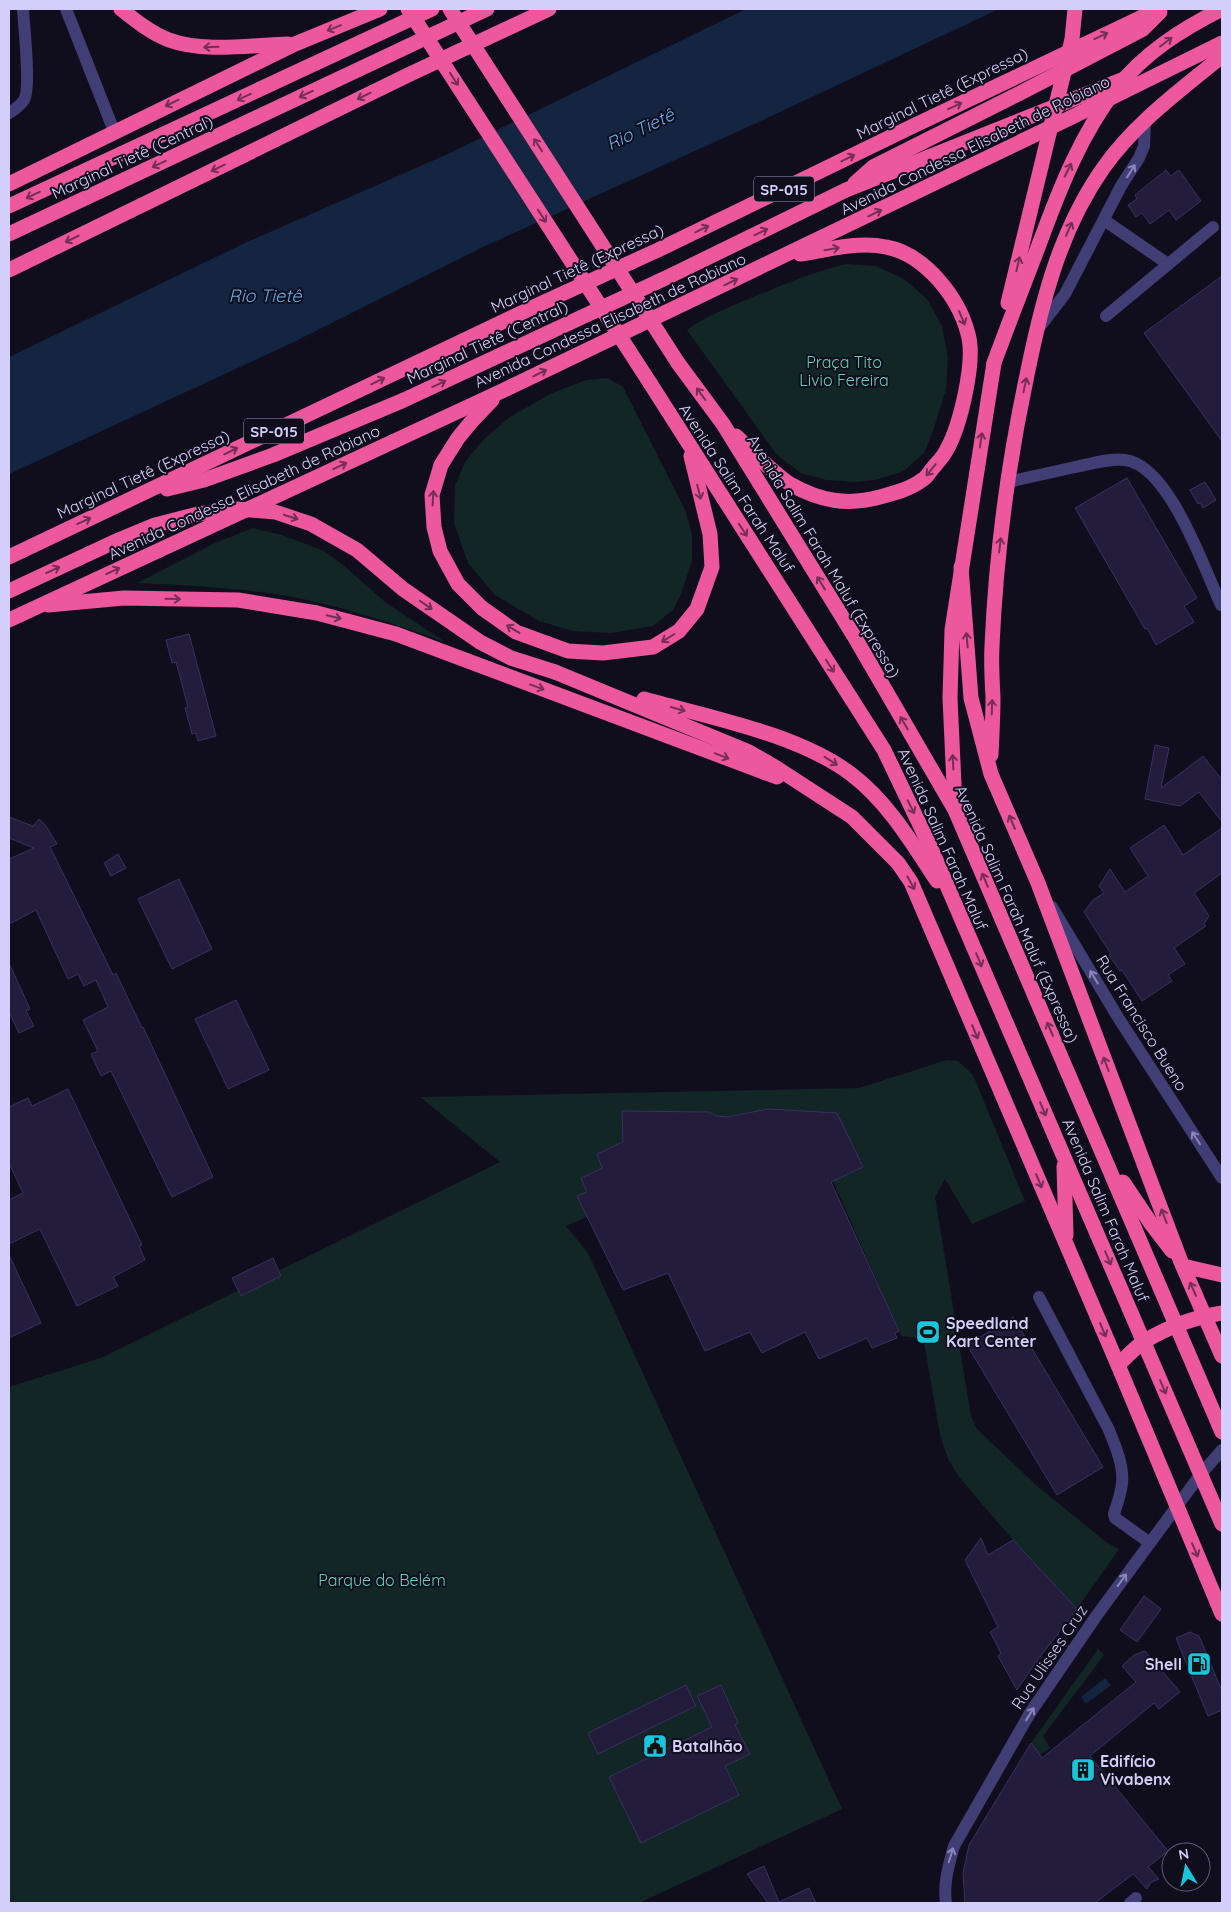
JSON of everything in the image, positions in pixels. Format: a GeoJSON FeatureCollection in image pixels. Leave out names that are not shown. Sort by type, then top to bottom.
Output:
{"type":"FeatureCollection","features":[{"type":"Feature","properties":{"kind":"highway"},"geometry":{"type":"LineString","coordinates":[[121,9],[142,26],[170,40],[200,47],[295,44]]}},
{"type":"Feature","properties":{"kind":"highway"},"geometry":{"type":"LineString","coordinates":[[9,184],[295,44],[380,9]]}},
{"type":"Feature","properties":{"kind":"highway","name":"Avenida Salim Farah Maluf"},"geometry":{"type":"LineString","coordinates":[[408,9],[884,750],[930,846],[1144,1342]]}},
{"type":"Feature","properties":{"kind":"highway","name":"Marginal Tietê (Central)"},"geometry":{"type":"LineString","coordinates":[[9,206],[432,9]]}},
{"type":"Feature","properties":{"kind":"highway","name":"Avenida Salim Farah Maluf (Expressa)"},"geometry":{"type":"LineString","coordinates":[[450,9],[678,363],[723,424],[854,636],[955,810],[1222,1432]]}},
{"type":"Feature","properties":{"kind":"highway","name":"Marginal Tietê (Central)"},"geometry":{"type":"LineString","coordinates":[[9,234],[486,9]]}},
{"type":"Feature","properties":{"kind":"highway"},"geometry":{"type":"LineString","coordinates":[[9,270],[408,75],[549,9]]}},
{"type":"Feature","properties":{"kind":"highway"},"geometry":{"type":"LineString","coordinates":[[955,810],[950,698],[952,630],[965,540],[994,363],[1072,39],[1075,9]]}},
{"type":"Feature","properties":{"kind":"highway","name":"Marginal Tietê (Expressa)"},"geometry":{"type":"LineString","coordinates":[[9,557],[540,304],[658,250],[1159,9]]}},
{"type":"Feature","properties":{"kind":"highway","name":"Marginal Tietê (Expressa)"},"geometry":{"type":"LineString","coordinates":[[846,190],[873,166],[1143,30],[1163,9]]}},
{"type":"Feature","properties":{"kind":"highway"},"geometry":{"type":"LineString","coordinates":[[994,363],[1065,177],[1096,119],[1117,88],[1148,56],[1200,20],[1222,9]]}},
{"type":"Feature","properties":{"kind":"highway","name":"Avenida Condessa Elisabeth de Robiano"},"geometry":{"type":"LineString","coordinates":[[9,620],[502,391],[784,257],[1222,43]]}},
{"type":"Feature","properties":{"kind":"highway"},"geometry":{"type":"LineString","coordinates":[[991,774],[992,648],[996,575],[1013,441],[1035,333],[1057,256],[1078,208],[1105,166],[1132,133],[1222,56]]}},
{"type":"Feature","properties":{"kind":"highway"},"geometry":{"type":"LineString","coordinates":[[846,190],[1141,72],[1160,74]]}},
{"type":"Feature","properties":{"kind":"highway","name":"Marginal Tietê (Central)"},"geometry":{"type":"LineString","coordinates":[[132,499],[221,474],[273,455],[404,400],[670,276],[846,190]]}},
{"type":"Feature","properties":{"kind":"highway"},"geometry":{"type":"LineString","coordinates":[[723,424],[788,482],[814,495],[827,499],[860,502],[898,492],[924,480],[946,451],[960,417],[970,361],[969,335],[958,310],[942,285],[926,267],[906,254],[887,247],[858,245],[784,257]]}},
{"type":"Feature","properties":{"kind":"highway"},"geometry":{"type":"LineString","coordinates":[[502,391],[472,421],[441,465],[432,495],[434,527],[440,552],[458,584],[482,608],[516,632],[568,651],[603,653],[653,648],[679,631],[697,609],[712,567],[710,534],[688,444]]}},
{"type":"Feature","properties":{"kind":"highway"},"geometry":{"type":"LineString","coordinates":[[9,591],[155,525],[198,514],[237,509],[275,512],[311,524],[356,550],[403,588],[480,642],[511,658],[555,672],[748,752],[775,767],[852,817],[898,863],[911,882],[1178,1505],[1186,1529],[1222,1614]]}},
{"type":"Feature","properties":{"kind":"highway"},"geometry":{"type":"LineString","coordinates":[[961,567],[971,698],[991,774],[1038,883],[1182,1264],[1222,1356]]}},
{"type":"Feature","properties":{"kind":"highway"},"geometry":{"type":"LineString","coordinates":[[37,606],[124,598],[228,600],[278,605],[317,612],[356,622],[420,643],[802,786]]}},
{"type":"Feature","properties":{"kind":"highway"},"geometry":{"type":"LineString","coordinates":[[580,682],[764,733],[818,753],[851,774],[878,800],[903,829],[960,915]]}},
{"type":"Feature","properties":{"kind":"highway"},"geometry":{"type":"LineString","coordinates":[[1104,1154],[1152,1226],[1182,1264],[1222,1275]]}},
{"type":"Feature","properties":{"kind":"highway"},"geometry":{"type":"LineString","coordinates":[[1064,1157],[1066,1244]]}},
{"type":"Feature","properties":{"kind":"highway"},"geometry":{"type":"LineString","coordinates":[[1118,1365],[1144,1342],[1176,1326],[1222,1313]]}},
{"type":"Feature","properties":{"kind":"highway"},"geometry":{"type":"LineString","coordinates":[[1144,1342],[1222,1524]]}},
{"type":"Feature","properties":{"kind":"street"},"geometry":{"type":"LineString","coordinates":[[9,113],[25,99],[27,83],[23,9]]}},
{"type":"Feature","properties":{"kind":"street"},"geometry":{"type":"LineString","coordinates":[[66,9],[114,131]]}},
{"type":"Feature","properties":{"kind":"street"},"geometry":{"type":"LineString","coordinates":[[1035,333],[1065,294],[1144,146],[1145,120]]}},
{"type":"Feature","properties":{"kind":"street"},"geometry":{"type":"LineString","coordinates":[[1104,220],[1168,264]]}},
{"type":"Feature","properties":{"kind":"street"},"geometry":{"type":"LineString","coordinates":[[1106,316],[1213,227]]}},
{"type":"Feature","properties":{"kind":"street"},"geometry":{"type":"LineString","coordinates":[[1008,482],[1100,462],[1125,460],[1141,466],[1158,482],[1177,507],[1221,605]]}},
{"type":"Feature","properties":{"kind":"street","name":"Rua Francisco Bueno"},"geometry":{"type":"LineString","coordinates":[[1038,883],[1118,1019],[1222,1178]]}},
{"type":"Feature","properties":{"kind":"street"},"geometry":{"type":"LineString","coordinates":[[1039,1297],[1116,1446],[1122,1483],[1114,1514],[1116,1518],[1150,1543]]}},
{"type":"Feature","properties":{"kind":"street","name":"Rua Ulisses Cruz"},"geometry":{"type":"LineString","coordinates":[[946,1903],[944,1894],[948,1866],[954,1846],[1030,1713],[1097,1615],[1200,1475],[1222,1450]]}},
{"type":"Feature","properties":{"kind":"green space","name":"Praça Tito Livio Fereira"},"geometry":{"type":"Polygon","coordinates":[[[846,264],[876,266],[904,279],[927,299],[942,326],[948,358],[946,389],[924,453],[904,471],[875,480],[855,482],[826,480],[801,473],[777,455],[687,330],[708,317],[748,299],[809,275],[846,264]]]}},
{"type":"Feature","properties":{"kind":"green space"},"geometry":{"type":"Polygon","coordinates":[[[608,378],[623,387],[686,512],[692,535],[692,561],[681,594],[673,610],[653,626],[611,633],[573,631],[539,621],[495,595],[468,563],[454,523],[455,486],[465,462],[484,439],[510,417],[550,394],[586,380],[608,378]]]}},
{"type":"Feature","properties":{"kind":"green space"},"geometry":{"type":"Polygon","coordinates":[[[253,528],[282,535],[324,551],[385,602],[445,642],[359,613],[286,596],[223,588],[137,583],[215,543],[253,528]]]}},
{"type":"Feature","properties":{"kind":"green space","name":"Parque do Belém"},"geometry":{"type":"Polygon","coordinates":[[[947,1060],[958,1061],[973,1075],[1025,1201],[972,1224],[945,1179],[935,1197],[971,1416],[977,1429],[1037,1486],[1106,1542],[1119,1549],[1077,1609],[1013,1540],[959,1477],[948,1459],[940,1435],[924,1342],[917,1338],[901,1336],[833,1181],[642,1150],[581,1178],[587,1192],[578,1196],[587,1217],[566,1226],[588,1253],[842,1809],[639,1903],[9,1903],[9,1387],[101,1358],[500,1162],[420,1097],[859,1088],[947,1060]]]}},
{"type":"Feature","properties":{"kind":"green space"},"geometry":{"type":"Polygon","coordinates":[[[1098,1649],[1104,1655],[1043,1736],[1050,1748],[1040,1755],[1031,1743],[1098,1649]]]}},
{"type":"Feature","properties":{"kind":"water","name":"Rio Tietê"},"geometry":{"type":"Polygon","coordinates":[[[746,9],[999,9],[763,120],[483,247],[294,342],[9,474],[9,357],[247,242],[450,153],[746,9]]]}},
{"type":"Feature","properties":{"kind":"water"},"geometry":{"type":"Polygon","coordinates":[[[1105,1678],[1111,1685],[1086,1704],[1081,1697],[1105,1678]]]}},
{"type":"Feature","properties":{"kind":"building"},"geometry":{"type":"Polygon","coordinates":[[[1166,170],[1171,176],[1179,170],[1201,201],[1176,220],[1169,210],[1150,224],[1142,213],[1136,217],[1128,205],[1137,199],[1135,195],[1166,170]]]}},
{"type":"Feature","properties":{"kind":"building"},"geometry":{"type":"Polygon","coordinates":[[[1222,276],[1222,441],[1144,333],[1222,276]]]}},
{"type":"Feature","properties":{"kind":"building"},"geometry":{"type":"Polygon","coordinates":[[[1127,478],[1197,598],[1184,606],[1194,622],[1156,645],[1075,508],[1127,478]]]}},
{"type":"Feature","properties":{"kind":"building"},"geometry":{"type":"Polygon","coordinates":[[[1205,482],[1216,500],[1203,508],[1200,503],[1198,504],[1190,490],[1205,482]]]}},
{"type":"Feature","properties":{"kind":"building"},"geometry":{"type":"Polygon","coordinates":[[[189,634],[216,736],[198,741],[196,733],[192,734],[185,708],[188,707],[176,662],[172,663],[166,640],[189,634]]]}},
{"type":"Feature","properties":{"kind":"building"},"geometry":{"type":"Polygon","coordinates":[[[1155,745],[1169,748],[1161,788],[1203,756],[1222,780],[1222,822],[1199,792],[1180,806],[1145,799],[1155,745]]]}},
{"type":"Feature","properties":{"kind":"building"},"geometry":{"type":"Polygon","coordinates":[[[9,817],[33,826],[39,819],[46,826],[57,844],[50,847],[113,975],[116,973],[143,1027],[213,1177],[172,1197],[111,1071],[101,1076],[91,1054],[98,1051],[83,1020],[108,1007],[96,980],[84,986],[78,974],[68,979],[36,910],[9,924],[9,859],[34,848],[9,838],[9,817]]]}},
{"type":"Feature","properties":{"kind":"building"},"geometry":{"type":"Polygon","coordinates":[[[1164,825],[1183,855],[1222,828],[1222,873],[1194,893],[1209,916],[1204,924],[1206,926],[1174,948],[1185,964],[1168,975],[1172,981],[1142,1001],[1122,970],[1120,971],[1109,955],[1111,954],[1084,912],[1093,900],[1104,893],[1099,886],[1110,869],[1125,892],[1148,876],[1130,848],[1164,825]]]}},
{"type":"Feature","properties":{"kind":"building"},"geometry":{"type":"Polygon","coordinates":[[[118,854],[126,868],[111,876],[104,863],[118,854]]]}},
{"type":"Feature","properties":{"kind":"building"},"geometry":{"type":"Polygon","coordinates":[[[179,879],[212,949],[172,969],[138,899],[179,879]]]}},
{"type":"Feature","properties":{"kind":"building"},"geometry":{"type":"Polygon","coordinates":[[[9,963],[30,1009],[26,1011],[34,1026],[19,1033],[9,1012],[9,963]]]}},
{"type":"Feature","properties":{"kind":"building"},"geometry":{"type":"Polygon","coordinates":[[[236,1000],[269,1070],[228,1089],[195,1019],[236,1000]]]}},
{"type":"Feature","properties":{"kind":"building"},"geometry":{"type":"Polygon","coordinates":[[[68,1089],[142,1245],[139,1246],[145,1260],[113,1277],[118,1286],[77,1306],[40,1229],[9,1244],[9,1200],[23,1193],[9,1163],[9,1107],[28,1098],[32,1106],[68,1089]]]}},
{"type":"Feature","properties":{"kind":"building"},"geometry":{"type":"Polygon","coordinates":[[[768,1109],[837,1113],[863,1167],[831,1182],[899,1331],[895,1333],[897,1338],[872,1348],[867,1338],[819,1359],[805,1332],[762,1353],[750,1332],[705,1351],[668,1273],[623,1290],[577,1196],[587,1192],[581,1178],[602,1168],[597,1154],[623,1142],[622,1111],[709,1112],[716,1116],[727,1117],[768,1109]]]}},
{"type":"Feature","properties":{"kind":"building"},"geometry":{"type":"Polygon","coordinates":[[[9,1255],[41,1323],[9,1338],[9,1255]]]}},
{"type":"Feature","properties":{"kind":"building"},"geometry":{"type":"Polygon","coordinates":[[[273,1258],[281,1276],[241,1296],[232,1278],[273,1258]]]}},
{"type":"Feature","properties":{"kind":"building"},"geometry":{"type":"Polygon","coordinates":[[[1013,1317],[1103,1467],[1057,1495],[967,1345],[1013,1317]]]}},
{"type":"Feature","properties":{"kind":"building"},"geometry":{"type":"Polygon","coordinates":[[[981,1538],[988,1555],[1013,1540],[1077,1609],[1017,1690],[998,1656],[1001,1653],[990,1632],[998,1627],[965,1560],[981,1538]]]}},
{"type":"Feature","properties":{"kind":"building"},"geometry":{"type":"Polygon","coordinates":[[[1144,1596],[1161,1609],[1137,1642],[1120,1630],[1144,1596]]]}},
{"type":"Feature","properties":{"kind":"building","name":"Shell"},"geometry":{"type":"Polygon","coordinates":[[[1190,1632],[1199,1636],[1222,1691],[1222,1710],[1208,1716],[1176,1638],[1190,1632]]]}},
{"type":"Feature","properties":{"kind":"building"},"geometry":{"type":"Polygon","coordinates":[[[1145,1651],[1180,1692],[1159,1709],[1154,1703],[1090,1756],[1161,1842],[1161,1857],[1148,1867],[1159,1879],[1151,1882],[1147,1889],[1133,1874],[1095,1903],[965,1903],[963,1873],[969,1845],[1031,1743],[1042,1758],[1136,1682],[1122,1666],[1134,1655],[1145,1651]]]}},
{"type":"Feature","properties":{"kind":"building"},"geometry":{"type":"Polygon","coordinates":[[[686,1685],[696,1706],[598,1754],[588,1733],[686,1685]]]}},
{"type":"Feature","properties":{"kind":"building"},"geometry":{"type":"Polygon","coordinates":[[[721,1685],[738,1723],[735,1725],[750,1754],[725,1766],[739,1795],[641,1843],[609,1777],[712,1727],[697,1696],[721,1685]]]}},
{"type":"Feature","properties":{"kind":"building"},"geometry":{"type":"Polygon","coordinates":[[[764,1866],[779,1902],[809,1888],[816,1903],[768,1903],[747,1874],[764,1866]]]}},
{"type":"Feature","properties":{"kind":"place","name":"Speedland Kart Center"},"geometry":{"type":"Point","coordinates":[928,1332]}},
{"type":"Feature","properties":{"kind":"place","name":"Shell"},"geometry":{"type":"Point","coordinates":[1199,1664]}},
{"type":"Feature","properties":{"kind":"place","name":"Batalhão"},"geometry":{"type":"Point","coordinates":[655,1746]}},
{"type":"Feature","properties":{"kind":"place","name":"Edifício Vivabenx"},"geometry":{"type":"Point","coordinates":[1083,1770]}}]}
